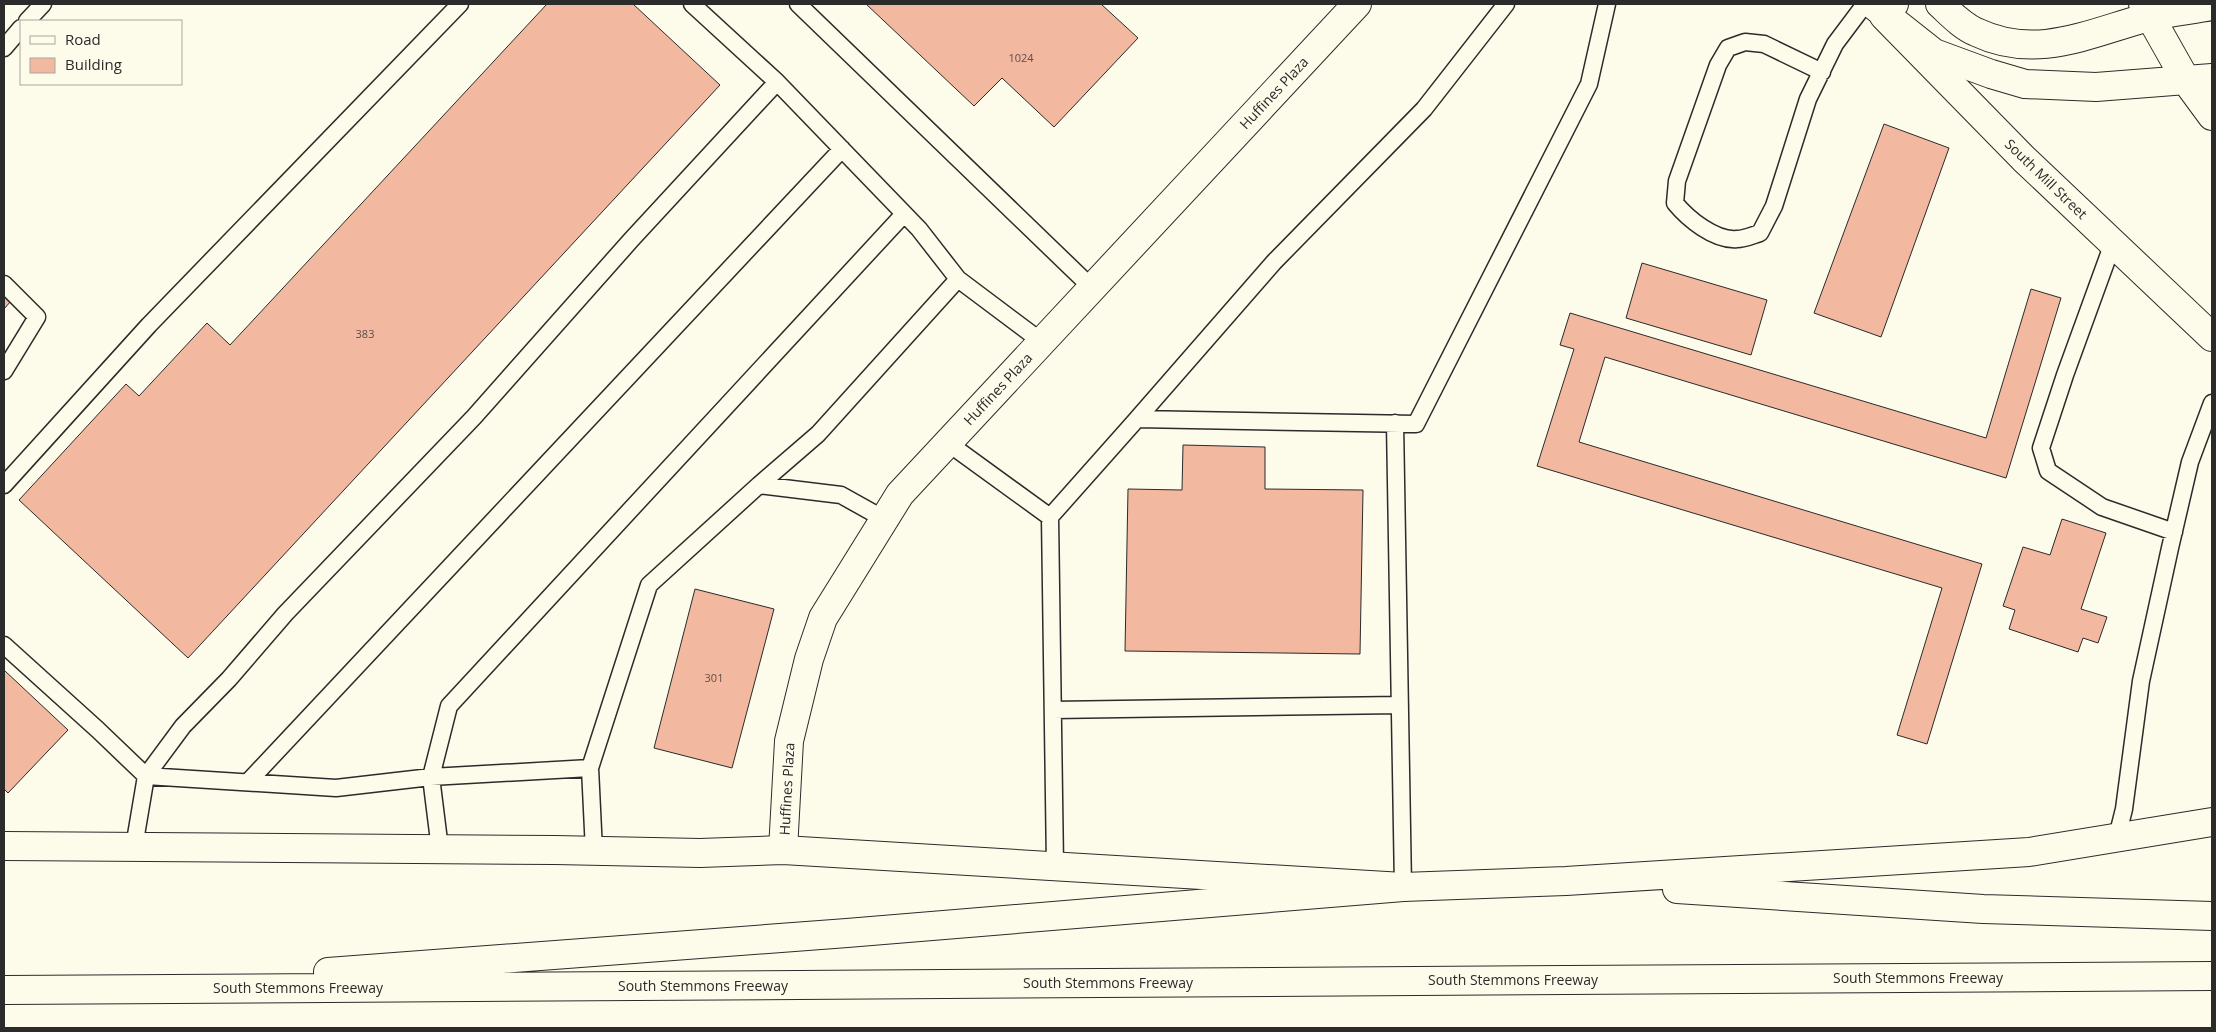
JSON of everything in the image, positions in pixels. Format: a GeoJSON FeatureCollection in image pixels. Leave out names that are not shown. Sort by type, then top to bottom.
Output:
{"type":"FeatureCollection","features":[{"type":"Feature","properties":{"kind":"main road","name":"Huffines Plaza"},"geometry":{"type":"LineString","coordinates":[[783,850],[789,741],[809,659],[823,618],[900,494],[1357,4]]}},
{"type":"Feature","properties":{"kind":"main road"},"geometry":{"type":"LineString","coordinates":[[1940,4],[1975,32],[2014,45],[2036,46],[2064,42],[2147,10],[2212,6]]}},
{"type":"Feature","properties":{"kind":"main road"},"geometry":{"type":"LineString","coordinates":[[1879,7],[1934,54],[2025,84],[2096,87],[2200,80]]}},
{"type":"Feature","properties":{"kind":"main road","name":"South Mill Street"},"geometry":{"type":"LineString","coordinates":[[1879,7],[1989,124],[2212,337]]}},
{"type":"Feature","properties":{"kind":"main road"},"geometry":{"type":"LineString","coordinates":[[2147,10],[2200,80],[2212,116]]}},
{"type":"Feature","properties":{"kind":"main road"},"geometry":{"type":"LineString","coordinates":[[82,990],[857,932],[1403,887],[1566,881],[2028,852],[2212,822]]}},
{"type":"Feature","properties":{"kind":"main road"},"geometry":{"type":"LineString","coordinates":[[4,846],[700,853],[783,850],[1403,887]]}},
{"type":"Feature","properties":{"kind":"main road"},"geometry":{"type":"LineString","coordinates":[[1566,881],[1983,909],[2212,916]]}},
{"type":"Feature","properties":{"kind":"main road","name":"South Stemmons Freeway"},"geometry":{"type":"LineString","coordinates":[[4,990],[2212,976]]}},
{"type":"Feature","properties":{"kind":"lane"},"geometry":{"type":"LineString","coordinates":[[28,20],[43,4]]}},
{"type":"Feature","properties":{"kind":"lane"},"geometry":{"type":"LineString","coordinates":[[4,485],[149,325],[460,4]]}},
{"type":"Feature","properties":{"kind":"lane"},"geometry":{"type":"LineString","coordinates":[[692,4],[777,82],[842,149],[919,229],[958,279],[1042,342]]}},
{"type":"Feature","properties":{"kind":"lane"},"geometry":{"type":"LineString","coordinates":[[798,4],[1092,288]]}},
{"type":"Feature","properties":{"kind":"lane"},"geometry":{"type":"LineString","coordinates":[[1055,866],[1050,517],[1274,262],[1424,110],[1506,4]]}},
{"type":"Feature","properties":{"kind":"lane"},"geometry":{"type":"LineString","coordinates":[[1137,419],[1416,424],[1589,84],[1607,4]]}},
{"type":"Feature","properties":{"kind":"lane"},"geometry":{"type":"LineString","coordinates":[[1822,72],[1764,44],[1745,42],[1728,48],[1718,65],[1677,181],[1675,203],[1685,216],[1708,232],[1736,240],[1760,233],[1774,206],[1808,100],[1822,72],[1835,44],[1879,7]]}},
{"type":"Feature","properties":{"kind":"lane"},"geometry":{"type":"LineString","coordinates":[[4,48],[20,29]]}},
{"type":"Feature","properties":{"kind":"lane"},"geometry":{"type":"LineString","coordinates":[[134,847],[146,776],[183,726],[230,679],[285,614],[474,418],[631,240],[777,82]]}},
{"type":"Feature","properties":{"kind":"lane"},"geometry":{"type":"LineString","coordinates":[[248,782],[842,149]]}},
{"type":"Feature","properties":{"kind":"lane"},"geometry":{"type":"LineString","coordinates":[[440,849],[431,777],[449,706],[904,214]]}},
{"type":"Feature","properties":{"kind":"lane"},"geometry":{"type":"LineString","coordinates":[[2112,243],[2042,448],[2048,471],[2102,507],[2174,532]]}},
{"type":"Feature","properties":{"kind":"lane"},"geometry":{"type":"LineString","coordinates":[[594,851],[590,768],[650,585],[759,485],[818,434],[958,279]]}},
{"type":"Feature","properties":{"kind":"lane"},"geometry":{"type":"LineString","coordinates":[[4,284],[37,317],[4,371]]}},
{"type":"Feature","properties":{"kind":"lane"},"geometry":{"type":"LineString","coordinates":[[2117,837],[2124,809],[2141,681],[2190,462],[2212,403]]}},
{"type":"Feature","properties":{"kind":"lane"},"geometry":{"type":"LineString","coordinates":[[1395,423],[1403,887]]}},
{"type":"Feature","properties":{"kind":"lane"},"geometry":{"type":"LineString","coordinates":[[948,442],[1050,517]]}},
{"type":"Feature","properties":{"kind":"lane"},"geometry":{"type":"LineString","coordinates":[[759,485],[841,495],[884,519]]}},
{"type":"Feature","properties":{"kind":"lane"},"geometry":{"type":"LineString","coordinates":[[4,645],[146,776],[336,788],[431,777],[590,768]]}},
{"type":"Feature","properties":{"kind":"lane"},"geometry":{"type":"LineString","coordinates":[[1053,710],[1400,705]]}},
{"type":"Feature","properties":{"kind":"building"},"geometry":{"type":"Polygon","coordinates":[[[547,4],[633,4],[720,85],[188,658],[19,500],[126,384],[139,396],[207,323],[230,345],[547,4]]]}},
{"type":"Feature","properties":{"kind":"building"},"geometry":{"type":"Polygon","coordinates":[[[866,4],[1101,4],[1138,38],[1054,127],[1002,78],[974,106],[866,4]]]}},
{"type":"Feature","properties":{"kind":"building"},"geometry":{"type":"Polygon","coordinates":[[[1884,124],[1949,148],[1881,337],[1814,313],[1884,124]]]}},
{"type":"Feature","properties":{"kind":"building"},"geometry":{"type":"Polygon","coordinates":[[[1642,263],[1767,300],[1751,355],[1626,318],[1642,263]]]}},
{"type":"Feature","properties":{"kind":"building"},"geometry":{"type":"Polygon","coordinates":[[[2031,289],[2061,298],[2006,478],[1605,357],[1579,442],[1982,564],[1927,744],[1897,735],[1942,588],[1537,466],[1574,349],[1560,345],[1570,313],[1986,438],[2031,289]]]}},
{"type":"Feature","properties":{"kind":"building"},"geometry":{"type":"Polygon","coordinates":[[[4,295],[11,301],[4,309],[4,295]]]}},
{"type":"Feature","properties":{"kind":"building"},"geometry":{"type":"Polygon","coordinates":[[[1183,445],[1265,447],[1265,489],[1363,490],[1360,654],[1125,651],[1128,489],[1182,490],[1183,445]]]}},
{"type":"Feature","properties":{"kind":"building"},"geometry":{"type":"Polygon","coordinates":[[[2062,519],[2106,533],[2081,609],[2107,617],[2098,643],[2083,638],[2078,652],[2009,629],[2015,610],[2003,606],[2023,547],[2050,555],[2062,519]]]}},
{"type":"Feature","properties":{"kind":"building"},"geometry":{"type":"Polygon","coordinates":[[[695,589],[774,609],[732,768],[654,748],[695,589]]]}},
{"type":"Feature","properties":{"kind":"building"},"geometry":{"type":"Polygon","coordinates":[[[4,670],[68,730],[8,793],[4,789],[4,670]]]}}]}
